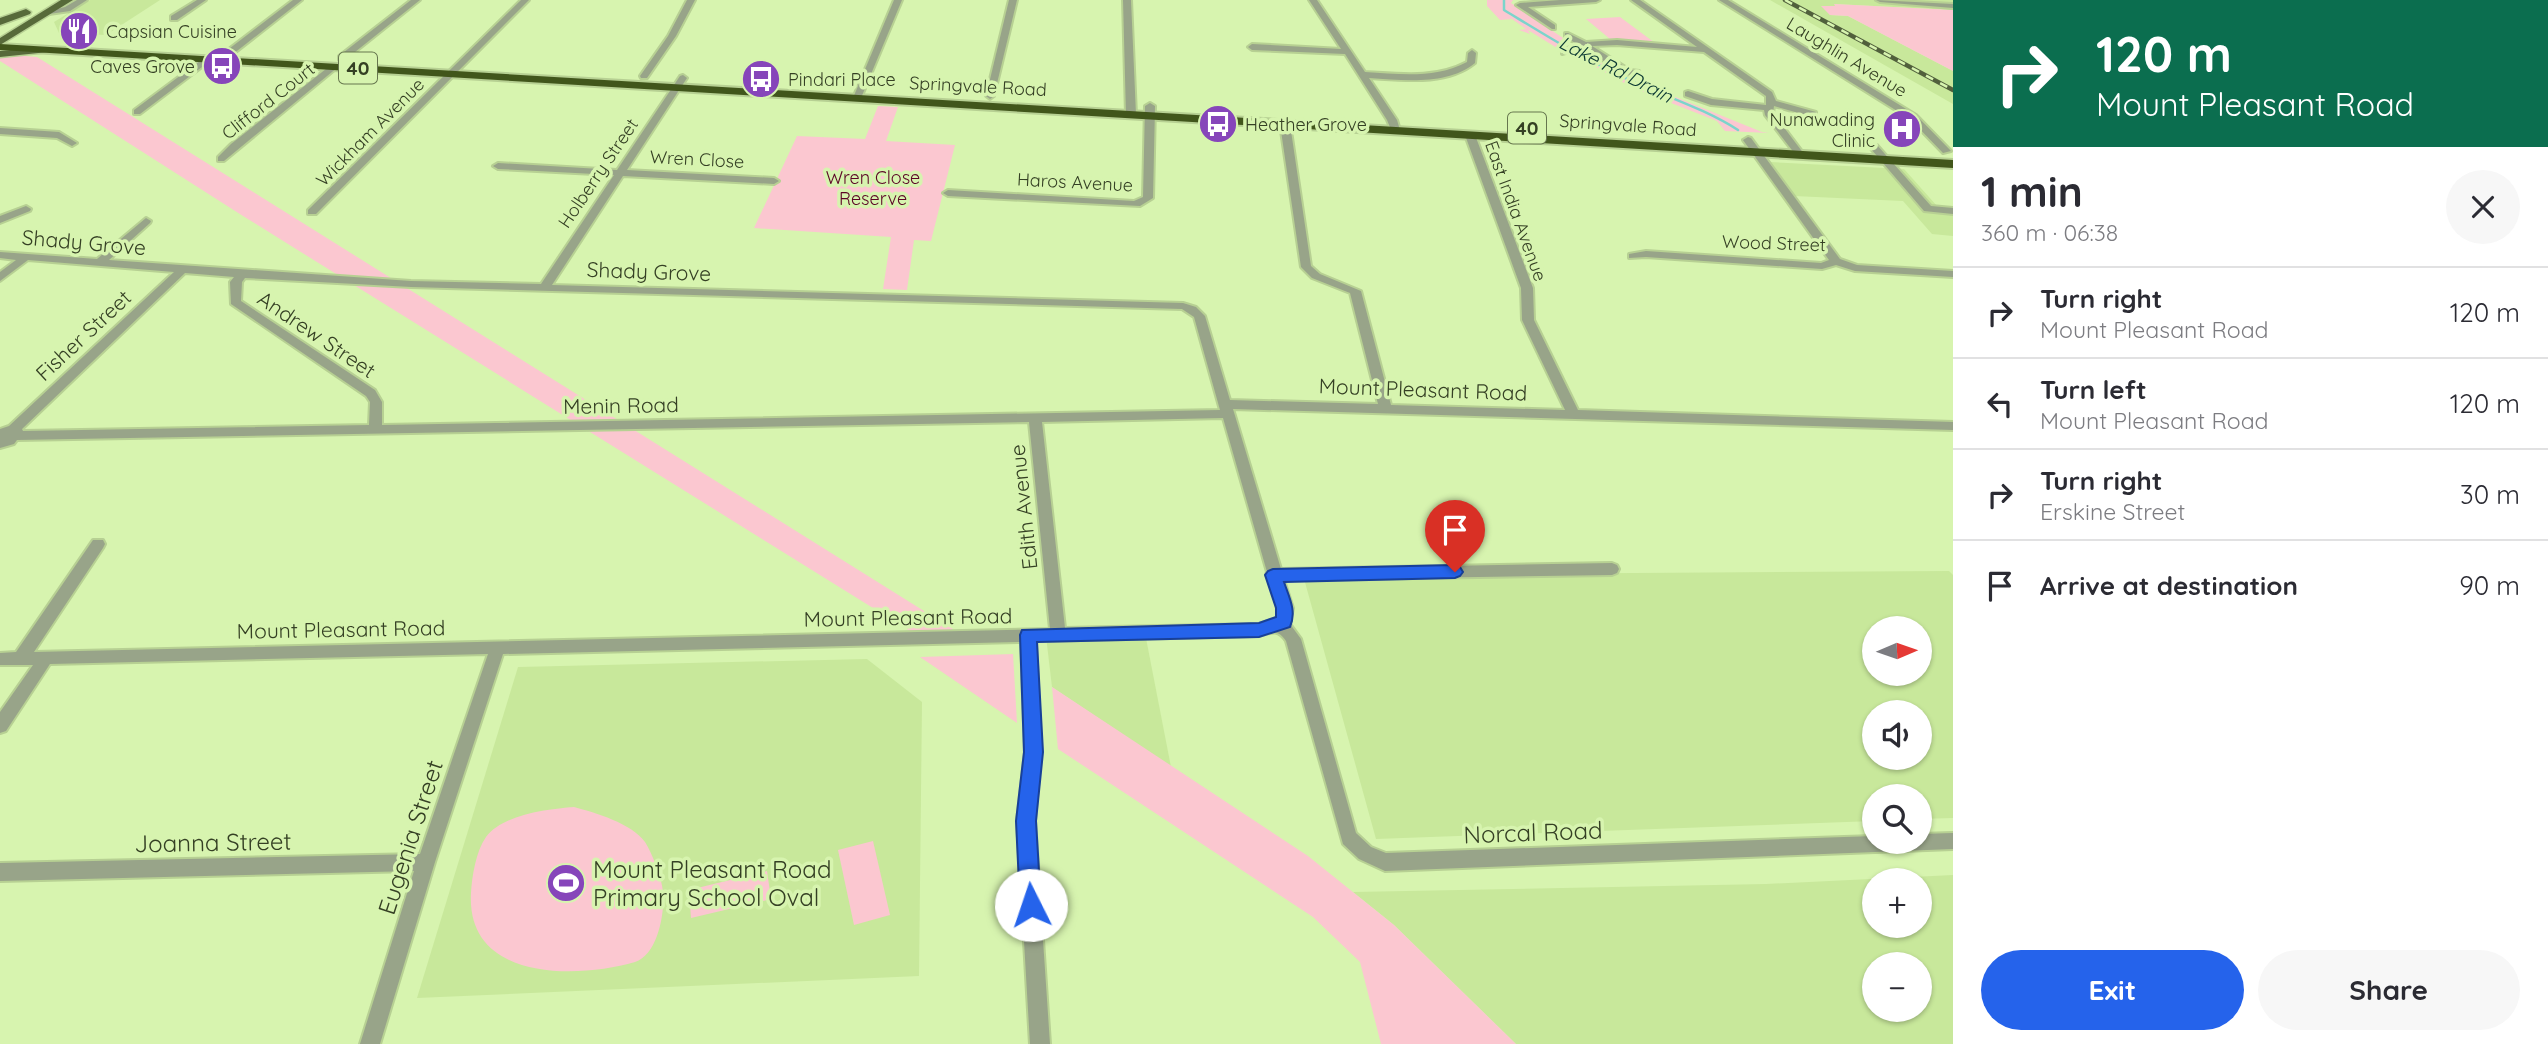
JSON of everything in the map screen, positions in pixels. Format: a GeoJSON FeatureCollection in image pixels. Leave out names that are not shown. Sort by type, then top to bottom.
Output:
{"type":"FeatureCollection","features":[{"type":"Feature","properties":{"kind":"highway","name":"Springvale Road"},"geometry":{"type":"LineString","coordinates":[[3,40],[338,63],[451,74],[680,83],[1394,125],[1791,142],[1874,147],[1951,156]]}},
{"type":"Feature","properties":{"kind":"highway","name":"Springvale Road"},"geometry":{"type":"LineString","coordinates":[[3,40],[44,50],[220,56]]}},
{"type":"Feature","properties":{"kind":"highway","name":"Springvale Road"},"geometry":{"type":"LineString","coordinates":[[338,63],[462,65],[644,76],[680,83]]}},
{"type":"Feature","properties":{"kind":"highway","name":"Springvale Road"},"geometry":{"type":"LineString","coordinates":[[859,93],[990,96],[1131,110]]}},
{"type":"Feature","properties":{"kind":"highway","name":"Springvale Road"},"geometry":{"type":"LineString","coordinates":[[1150,111],[1285,124],[1394,125],[1469,135],[1885,161],[1951,156]]}},
{"type":"Feature","properties":{"kind":"main road"},"geometry":{"type":"LineString","coordinates":[[0,28],[46,0]]}},
{"type":"Feature","properties":{"kind":"main road"},"geometry":{"type":"LineString","coordinates":[[3,40],[68,0]]}},
{"type":"Feature","properties":{"kind":"main road"},"geometry":{"type":"LineString","coordinates":[[0,22],[26,12]]}},
{"type":"Feature","properties":{"kind":"main road"},"geometry":{"type":"LineString","coordinates":[[36,35],[49,12]]}},
{"type":"Feature","properties":{"kind":"main road"},"geometry":{"type":"LineString","coordinates":[[0,54],[44,50]]}},
{"type":"Feature","properties":{"kind":"street"},"geometry":{"type":"LineString","coordinates":[[49,12],[67,9],[83,0]]}},
{"type":"Feature","properties":{"kind":"street"},"geometry":{"type":"LineString","coordinates":[[174,18],[202,0]]}},
{"type":"Feature","properties":{"kind":"street"},"geometry":{"type":"LineString","coordinates":[[137,112],[298,0]]}},
{"type":"Feature","properties":{"kind":"street","name":"Clifford Court"},"geometry":{"type":"LineString","coordinates":[[221,159],[266,120],[305,94],[338,63],[416,0]]}},
{"type":"Feature","properties":{"kind":"street","name":"Wickham Avenue"},"geometry":{"type":"LineString","coordinates":[[312,212],[525,0]]}},
{"type":"Feature","properties":{"kind":"street"},"geometry":{"type":"LineString","coordinates":[[644,76],[672,36],[691,0]]}},
{"type":"Feature","properties":{"kind":"street"},"geometry":{"type":"LineString","coordinates":[[859,93],[898,0]]}},
{"type":"Feature","properties":{"kind":"street"},"geometry":{"type":"LineString","coordinates":[[990,96],[1013,0]]}},
{"type":"Feature","properties":{"kind":"street"},"geometry":{"type":"LineString","coordinates":[[1127,0],[1131,110]]}},
{"type":"Feature","properties":{"kind":"street"},"geometry":{"type":"LineString","coordinates":[[1313,0],[1394,125]]}},
{"type":"Feature","properties":{"kind":"street"},"geometry":{"type":"LineString","coordinates":[[1552,27],[1518,4],[1596,0]]}},
{"type":"Feature","properties":{"kind":"street"},"geometry":{"type":"LineString","coordinates":[[1635,0],[1769,94],[1772,98],[1768,113],[1801,156]]}},
{"type":"Feature","properties":{"kind":"street","name":"Laughlin Avenue"},"geometry":{"type":"LineString","coordinates":[[1723,0],[1913,117],[1951,156]]}},
{"type":"Feature","properties":{"kind":"street"},"geometry":{"type":"LineString","coordinates":[[1880,0],[1953,6]]}},
{"type":"Feature","properties":{"kind":"street"},"geometry":{"type":"LineString","coordinates":[[162,18],[185,18]]}},
{"type":"Feature","properties":{"kind":"street"},"geometry":{"type":"LineString","coordinates":[[1567,35],[1572,51]]}},
{"type":"Feature","properties":{"kind":"street"},"geometry":{"type":"LineString","coordinates":[[1553,50],[1572,51],[1623,43],[1707,50]]}},
{"type":"Feature","properties":{"kind":"street"},"geometry":{"type":"LineString","coordinates":[[1252,47],[1347,52]]}},
{"type":"Feature","properties":{"kind":"street"},"geometry":{"type":"LineString","coordinates":[[1572,51],[1631,74]]}},
{"type":"Feature","properties":{"kind":"street"},"geometry":{"type":"LineString","coordinates":[[1363,75],[1414,77],[1447,73],[1471,63],[1472,53]]}},
{"type":"Feature","properties":{"kind":"street","name":"Holberry Street"},"geometry":{"type":"LineString","coordinates":[[544,288],[680,83]]}},
{"type":"Feature","properties":{"kind":"street"},"geometry":{"type":"LineString","coordinates":[[1688,94],[1701,103],[1769,105],[1813,114]]}},
{"type":"Feature","properties":{"kind":"street","name":"Haros Avenue"},"geometry":{"type":"LineString","coordinates":[[948,192],[1126,204],[1144,202],[1148,198],[1150,111]]}},
{"type":"Feature","properties":{"kind":"street"},"geometry":{"type":"LineString","coordinates":[[1285,124],[1306,267],[1316,276],[1355,291],[1386,409]]}},
{"type":"Feature","properties":{"kind":"street"},"geometry":{"type":"LineString","coordinates":[[0,131],[59,135],[72,143]]}},
{"type":"Feature","properties":{"kind":"street","name":"East India Avenue"},"geometry":{"type":"LineString","coordinates":[[1469,135],[1527,288],[1528,320],[1574,415]]}},
{"type":"Feature","properties":{"kind":"street"},"geometry":{"type":"LineString","coordinates":[[1748,140],[1836,261]]}},
{"type":"Feature","properties":{"kind":"street"},"geometry":{"type":"LineString","coordinates":[[1874,147],[1928,209],[1953,211]]}},
{"type":"Feature","properties":{"kind":"street","name":"Wren Close"},"geometry":{"type":"LineString","coordinates":[[498,166],[774,181]]}},
{"type":"Feature","properties":{"kind":"street"},"geometry":{"type":"LineString","coordinates":[[0,220],[26,209]]}},
{"type":"Feature","properties":{"kind":"street"},"geometry":{"type":"LineString","coordinates":[[99,263],[146,221]]}},
{"type":"Feature","properties":{"kind":"street","name":"Wood Street"},"geometry":{"type":"LineString","coordinates":[[1633,256],[1646,254],[1822,266],[1836,261],[1855,268],[1953,274]]}},
{"type":"Feature","properties":{"kind":"street","name":"Shady Grove"},"geometry":{"type":"LineString","coordinates":[[0,255],[182,270],[411,284],[1183,306],[1192,309],[1199,316],[1227,411]]}},
{"type":"Feature","properties":{"kind":"street"},"geometry":{"type":"LineString","coordinates":[[0,278],[26,257]]}},
{"type":"Feature","properties":{"kind":"street","name":"Fisher Street"},"geometry":{"type":"LineString","coordinates":[[0,443],[182,270]]}},
{"type":"Feature","properties":{"kind":"street","name":"Andrew Street"},"geometry":{"type":"LineString","coordinates":[[242,274],[236,282],[235,302],[371,393],[376,402],[375,429]]}},
{"type":"Feature","properties":{"kind":"street","name":"Mount Pleasant Road"},"geometry":{"type":"LineString","coordinates":[[1227,411],[1232,404],[1953,426]]}},
{"type":"Feature","properties":{"kind":"street"},"geometry":{"type":"LineString","coordinates":[[1227,411],[1273,575],[1285,608],[1284,622],[1278,626]]}},
{"type":"Feature","properties":{"kind":"street","name":"Menin Road"},"geometry":{"type":"LineString","coordinates":[[10,434],[1035,417],[1227,411]]}},
{"type":"Feature","properties":{"kind":"street","name":"Edith Avenue"},"geometry":{"type":"LineString","coordinates":[[1035,417],[1058,634]]}},
{"type":"Feature","properties":{"kind":"street"},"geometry":{"type":"LineString","coordinates":[[21,659],[98,544]]}},
{"type":"Feature","properties":{"kind":"street"},"geometry":{"type":"LineString","coordinates":[[1273,575],[1612,569]]}},
{"type":"Feature","properties":{"kind":"street","name":"Mount Pleasant Road"},"geometry":{"type":"LineString","coordinates":[[0,659],[1259,630],[1278,626]]}},
{"type":"Feature","properties":{"kind":"street","name":"Norcal Road"},"geometry":{"type":"LineString","coordinates":[[1278,626],[1286,629],[1293,639],[1349,838],[1365,853],[1385,862],[1953,841]]}},
{"type":"Feature","properties":{"kind":"street"},"geometry":{"type":"LineString","coordinates":[[1028,635],[1033,752],[1026,821],[1040,1044]]}},
{"type":"Feature","properties":{"kind":"street","name":"Eugenia Street"},"geometry":{"type":"LineString","coordinates":[[370,1044],[426,862],[498,646]]}},
{"type":"Feature","properties":{"kind":"street"},"geometry":{"type":"LineString","coordinates":[[0,726],[46,658]]}},
{"type":"Feature","properties":{"kind":"street","name":"Joanna Street"},"geometry":{"type":"LineString","coordinates":[[0,872],[426,862]]}},
{"type":"Feature","properties":{"kind":"shaded area"},"geometry":{"type":"Polygon","coordinates":[[[90,0],[160,0],[106,35],[59,33],[54,22],[90,0]]]}},
{"type":"Feature","properties":{"kind":"shaded area"},"geometry":{"type":"Polygon","coordinates":[[[1770,0],[1953,0],[1953,10],[1835,4],[1836,6],[1822,6],[1830,15],[1848,16],[1953,71],[1953,104],[1770,0]]]}},
{"type":"Feature","properties":{"kind":"shaded area"},"geometry":{"type":"Polygon","coordinates":[[[1770,162],[1904,169],[1937,206],[1953,207],[1953,236],[1932,234],[1903,201],[1794,196],[1770,162]]]}},
{"type":"Feature","properties":{"kind":"shaded area"},"geometry":{"type":"Polygon","coordinates":[[[1949,571],[1953,575],[1953,818],[1932,819],[1932,784],[1862,784],[1862,821],[1376,839],[1303,575],[1949,571]]]}},
{"type":"Feature","properties":{"kind":"shaded area"},"geometry":{"type":"Polygon","coordinates":[[[1145,633],[1171,767],[1052,687],[1046,636],[1145,633]]]}},
{"type":"Feature","properties":{"kind":"shaded area"},"geometry":{"type":"Polygon","coordinates":[[[867,659],[922,702],[919,976],[417,998],[518,667],[867,659]]]}},
{"type":"Feature","properties":{"kind":"shaded area"},"geometry":{"type":"Polygon","coordinates":[[[1953,875],[1953,1044],[1516,1044],[1394,925],[1353,892],[1766,884],[1862,879],[1862,938],[1932,938],[1932,876],[1953,875]]]}},
{"type":"Feature","properties":{"kind":"green space"},"geometry":{"type":"Polygon","coordinates":[[[1487,0],[1513,0],[1511,3],[1566,40],[1557,48],[1528,30],[1530,34],[1519,30],[1526,29],[1512,19],[1500,20],[1487,6],[1487,0]]]}},
{"type":"Feature","properties":{"kind":"green space"},"geometry":{"type":"Polygon","coordinates":[[[1834,4],[1953,10],[1953,71],[1848,16],[1830,15],[1821,6],[1835,6],[1834,4]]]}},
{"type":"Feature","properties":{"kind":"green space"},"geometry":{"type":"Polygon","coordinates":[[[1620,17],[1655,43],[1610,39],[1586,19],[1620,17]]]}},
{"type":"Feature","properties":{"kind":"green space"},"geometry":{"type":"Polygon","coordinates":[[[1581,51],[1626,77],[1769,133],[1725,131],[1717,121],[1633,88],[1576,56],[1581,51]]]}},
{"type":"Feature","properties":{"kind":"green space"},"geometry":{"type":"Polygon","coordinates":[[[13,55],[37,57],[964,636],[910,631],[243,216],[0,61],[0,58],[13,55]]]}},
{"type":"Feature","properties":{"kind":"green space","name":"Wren Close Reserve"},"geometry":{"type":"Polygon","coordinates":[[[878,106],[898,107],[886,141],[955,145],[931,241],[914,240],[907,290],[883,289],[891,237],[754,228],[797,136],[865,139],[878,106]]]}},
{"type":"Feature","properties":{"kind":"green space"},"geometry":{"type":"Polygon","coordinates":[[[1013,654],[1017,723],[920,657],[1013,654]]]}},
{"type":"Feature","properties":{"kind":"green space"},"geometry":{"type":"Polygon","coordinates":[[[1052,687],[1308,856],[1394,925],[1516,1044],[1381,1044],[1360,962],[1313,917],[1058,749],[1052,687]]]}},
{"type":"Feature","properties":{"kind":"green space","name":"Mount Pleasant Road Primary School Oval"},"geometry":{"type":"Polygon","coordinates":[[[574,807],[631,829],[651,852],[661,880],[663,910],[654,942],[643,958],[635,962],[584,971],[529,967],[505,958],[486,943],[474,922],[472,879],[477,856],[486,837],[503,823],[515,818],[540,811],[574,807]]]}},
{"type":"Feature","properties":{"kind":"green space"},"geometry":{"type":"Polygon","coordinates":[[[873,841],[890,915],[854,925],[838,850],[873,841]]]}},
{"type":"Feature","properties":{"kind":"green space"},"geometry":{"type":"Polygon","coordinates":[[[767,871],[771,899],[691,918],[689,890],[767,871]]]}},
{"type":"Feature","properties":{"kind":"building","name":"Nunawading Clinic"},"geometry":{"type":"Polygon","coordinates":[[[1886,122],[1907,123],[1918,136],[1897,134],[1886,122]]]}},
{"type":"Feature","properties":{"kind":"waterway","name":"Lake Rd Drain"},"geometry":{"type":"LineString","coordinates":[[1504,0],[1504,10],[1576,53],[1738,130]]}},
{"type":"Feature","properties":{"kind":"railway"},"geometry":{"type":"LineString","coordinates":[[1785,0],[1953,90]]}},
{"type":"Feature","properties":{"kind":"place","name":"Capsian Cuisine"},"geometry":{"type":"Point","coordinates":[79,31]}},
{"type":"Feature","properties":{"kind":"place","name":"Caves Grove"},"geometry":{"type":"Point","coordinates":[222,66]}},
{"type":"Feature","properties":{"kind":"place","name":"Pindari Place"},"geometry":{"type":"Point","coordinates":[761,79]}},
{"type":"Feature","properties":{"kind":"place","name":"Heather Grove"},"geometry":{"type":"Point","coordinates":[1218,124]}},
{"type":"Feature","properties":{"kind":"place","name":"Nunawading Clinic"},"geometry":{"type":"Point","coordinates":[1902,129]}},
{"type":"Feature","properties":{"kind":"place","name":"Mount Pleasant Road Primary School Oval"},"geometry":{"type":"Point","coordinates":[566,883]}},
{"type":"Feature","properties":{"kind":"route"},"geometry":{"type":"LineString","coordinates":[[1031,905],[1026,821],[1033,752],[1028,635],[1259,630],[1284,622],[1285,608],[1273,575],[1455,572]]}}]}
